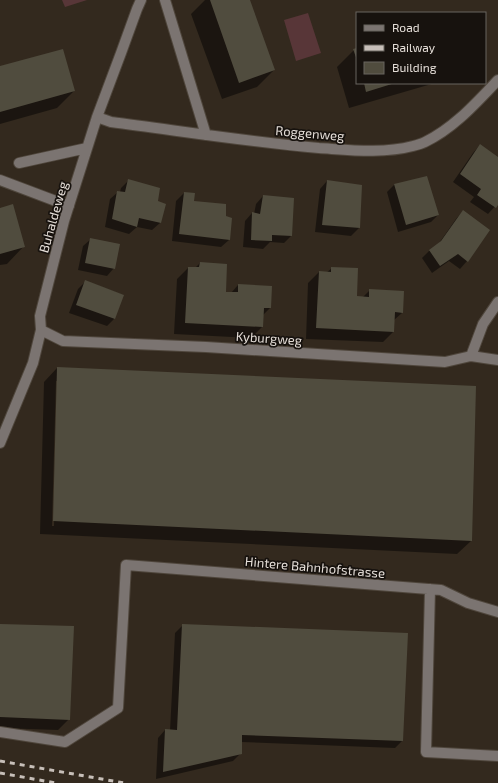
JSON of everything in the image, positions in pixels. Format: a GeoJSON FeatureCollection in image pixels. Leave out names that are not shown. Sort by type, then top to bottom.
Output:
{"type":"FeatureCollection","features":[{"type":"Feature","properties":{"kind":"street","name":"Buhaldeweg"},"geometry":{"type":"LineString","coordinates":[[0,443],[33,363],[40,330],[40,316],[64,221],[97,118],[141,0]]}},
{"type":"Feature","properties":{"kind":"street"},"geometry":{"type":"LineString","coordinates":[[165,0],[206,135]]}},
{"type":"Feature","properties":{"kind":"street","name":"Roggenweg"},"geometry":{"type":"LineString","coordinates":[[97,118],[112,122],[282,145],[341,150],[400,149],[424,143],[452,126],[473,107],[498,80]]}},
{"type":"Feature","properties":{"kind":"street"},"geometry":{"type":"LineString","coordinates":[[19,164],[87,148]]}},
{"type":"Feature","properties":{"kind":"street"},"geometry":{"type":"LineString","coordinates":[[0,180],[69,206]]}},
{"type":"Feature","properties":{"kind":"street"},"geometry":{"type":"LineString","coordinates":[[471,356],[483,324],[498,302]]}},
{"type":"Feature","properties":{"kind":"street","name":"Kyburgweg"},"geometry":{"type":"LineString","coordinates":[[40,330],[64,342],[206,347],[446,362],[471,356],[498,360]]}},
{"type":"Feature","properties":{"kind":"street","name":"Hintere Bahnhofstrasse"},"geometry":{"type":"LineString","coordinates":[[0,732],[65,742],[118,708],[126,565],[441,590],[468,603],[498,612]]}},
{"type":"Feature","properties":{"kind":"street"},"geometry":{"type":"LineString","coordinates":[[430,589],[426,752],[498,756]]}},
{"type":"Feature","properties":{"kind":"shaded area"},"geometry":{"type":"Polygon","coordinates":[[[62,0],[87,0],[65,7],[62,0]]]}},
{"type":"Feature","properties":{"kind":"shaded area"},"geometry":{"type":"Polygon","coordinates":[[[308,13],[321,53],[296,61],[284,20],[308,13]]]}},
{"type":"Feature","properties":{"kind":"building"},"geometry":{"type":"Polygon","coordinates":[[[210,0],[250,0],[275,70],[239,83],[210,0]]]}},
{"type":"Feature","properties":{"kind":"building"},"geometry":{"type":"Polygon","coordinates":[[[356,48],[356,57],[353,49],[356,48]]]}},
{"type":"Feature","properties":{"kind":"building"},"geometry":{"type":"Polygon","coordinates":[[[63,49],[75,91],[0,112],[0,66],[63,49]]]}},
{"type":"Feature","properties":{"kind":"building"},"geometry":{"type":"Polygon","coordinates":[[[364,84],[392,84],[366,92],[364,84]]]}},
{"type":"Feature","properties":{"kind":"building"},"geometry":{"type":"Polygon","coordinates":[[[480,144],[498,157],[498,205],[496,208],[477,195],[481,189],[460,174],[480,144]]]}},
{"type":"Feature","properties":{"kind":"building"},"geometry":{"type":"Polygon","coordinates":[[[427,176],[439,215],[406,225],[394,184],[427,176]]]}},
{"type":"Feature","properties":{"kind":"building"},"geometry":{"type":"Polygon","coordinates":[[[128,179],[160,188],[158,201],[166,204],[161,223],[139,218],[137,227],[112,219],[117,191],[125,192],[128,179]]]}},
{"type":"Feature","properties":{"kind":"building"},"geometry":{"type":"Polygon","coordinates":[[[327,180],[362,185],[360,228],[322,225],[327,180]]]}},
{"type":"Feature","properties":{"kind":"building"},"geometry":{"type":"Polygon","coordinates":[[[184,192],[195,193],[194,201],[226,204],[226,216],[232,218],[230,240],[179,234],[184,192]]]}},
{"type":"Feature","properties":{"kind":"building"},"geometry":{"type":"Polygon","coordinates":[[[263,195],[294,198],[292,236],[272,235],[272,241],[251,240],[252,212],[260,214],[263,195]]]}},
{"type":"Feature","properties":{"kind":"building"},"geometry":{"type":"Polygon","coordinates":[[[13,204],[25,247],[0,254],[0,208],[13,204]]]}},
{"type":"Feature","properties":{"kind":"building"},"geometry":{"type":"Polygon","coordinates":[[[463,210],[490,230],[468,262],[458,254],[440,266],[429,250],[441,241],[463,210]]]}},
{"type":"Feature","properties":{"kind":"building"},"geometry":{"type":"Polygon","coordinates":[[[90,238],[120,244],[115,269],[85,263],[90,238]]]}},
{"type":"Feature","properties":{"kind":"building"},"geometry":{"type":"Polygon","coordinates":[[[200,262],[227,264],[226,292],[238,292],[238,284],[272,286],[271,308],[264,308],[263,327],[185,323],[188,267],[199,267],[200,262]]]}},
{"type":"Feature","properties":{"kind":"building"},"geometry":{"type":"Polygon","coordinates":[[[331,267],[358,268],[357,296],[369,297],[369,289],[404,291],[403,313],[395,312],[394,332],[316,328],[319,271],[331,272],[331,267]]]}},
{"type":"Feature","properties":{"kind":"building"},"geometry":{"type":"Polygon","coordinates":[[[85,280],[124,295],[115,319],[76,305],[85,280]]]}},
{"type":"Feature","properties":{"kind":"building"},"geometry":{"type":"Polygon","coordinates":[[[57,367],[476,386],[472,541],[53,521],[57,367]]]}},
{"type":"Feature","properties":{"kind":"building"},"geometry":{"type":"Polygon","coordinates":[[[0,624],[74,626],[70,720],[0,717],[0,624]]]}},
{"type":"Feature","properties":{"kind":"building"},"geometry":{"type":"Polygon","coordinates":[[[182,624],[408,633],[403,741],[242,735],[242,754],[163,772],[165,729],[177,730],[182,624]]]}},
{"type":"Feature","properties":{"kind":"railway"},"geometry":{"type":"LineString","coordinates":[[0,761],[124,783]]}},
{"type":"Feature","properties":{"kind":"railway"},"geometry":{"type":"LineString","coordinates":[[0,773],[56,783]]}}]}
